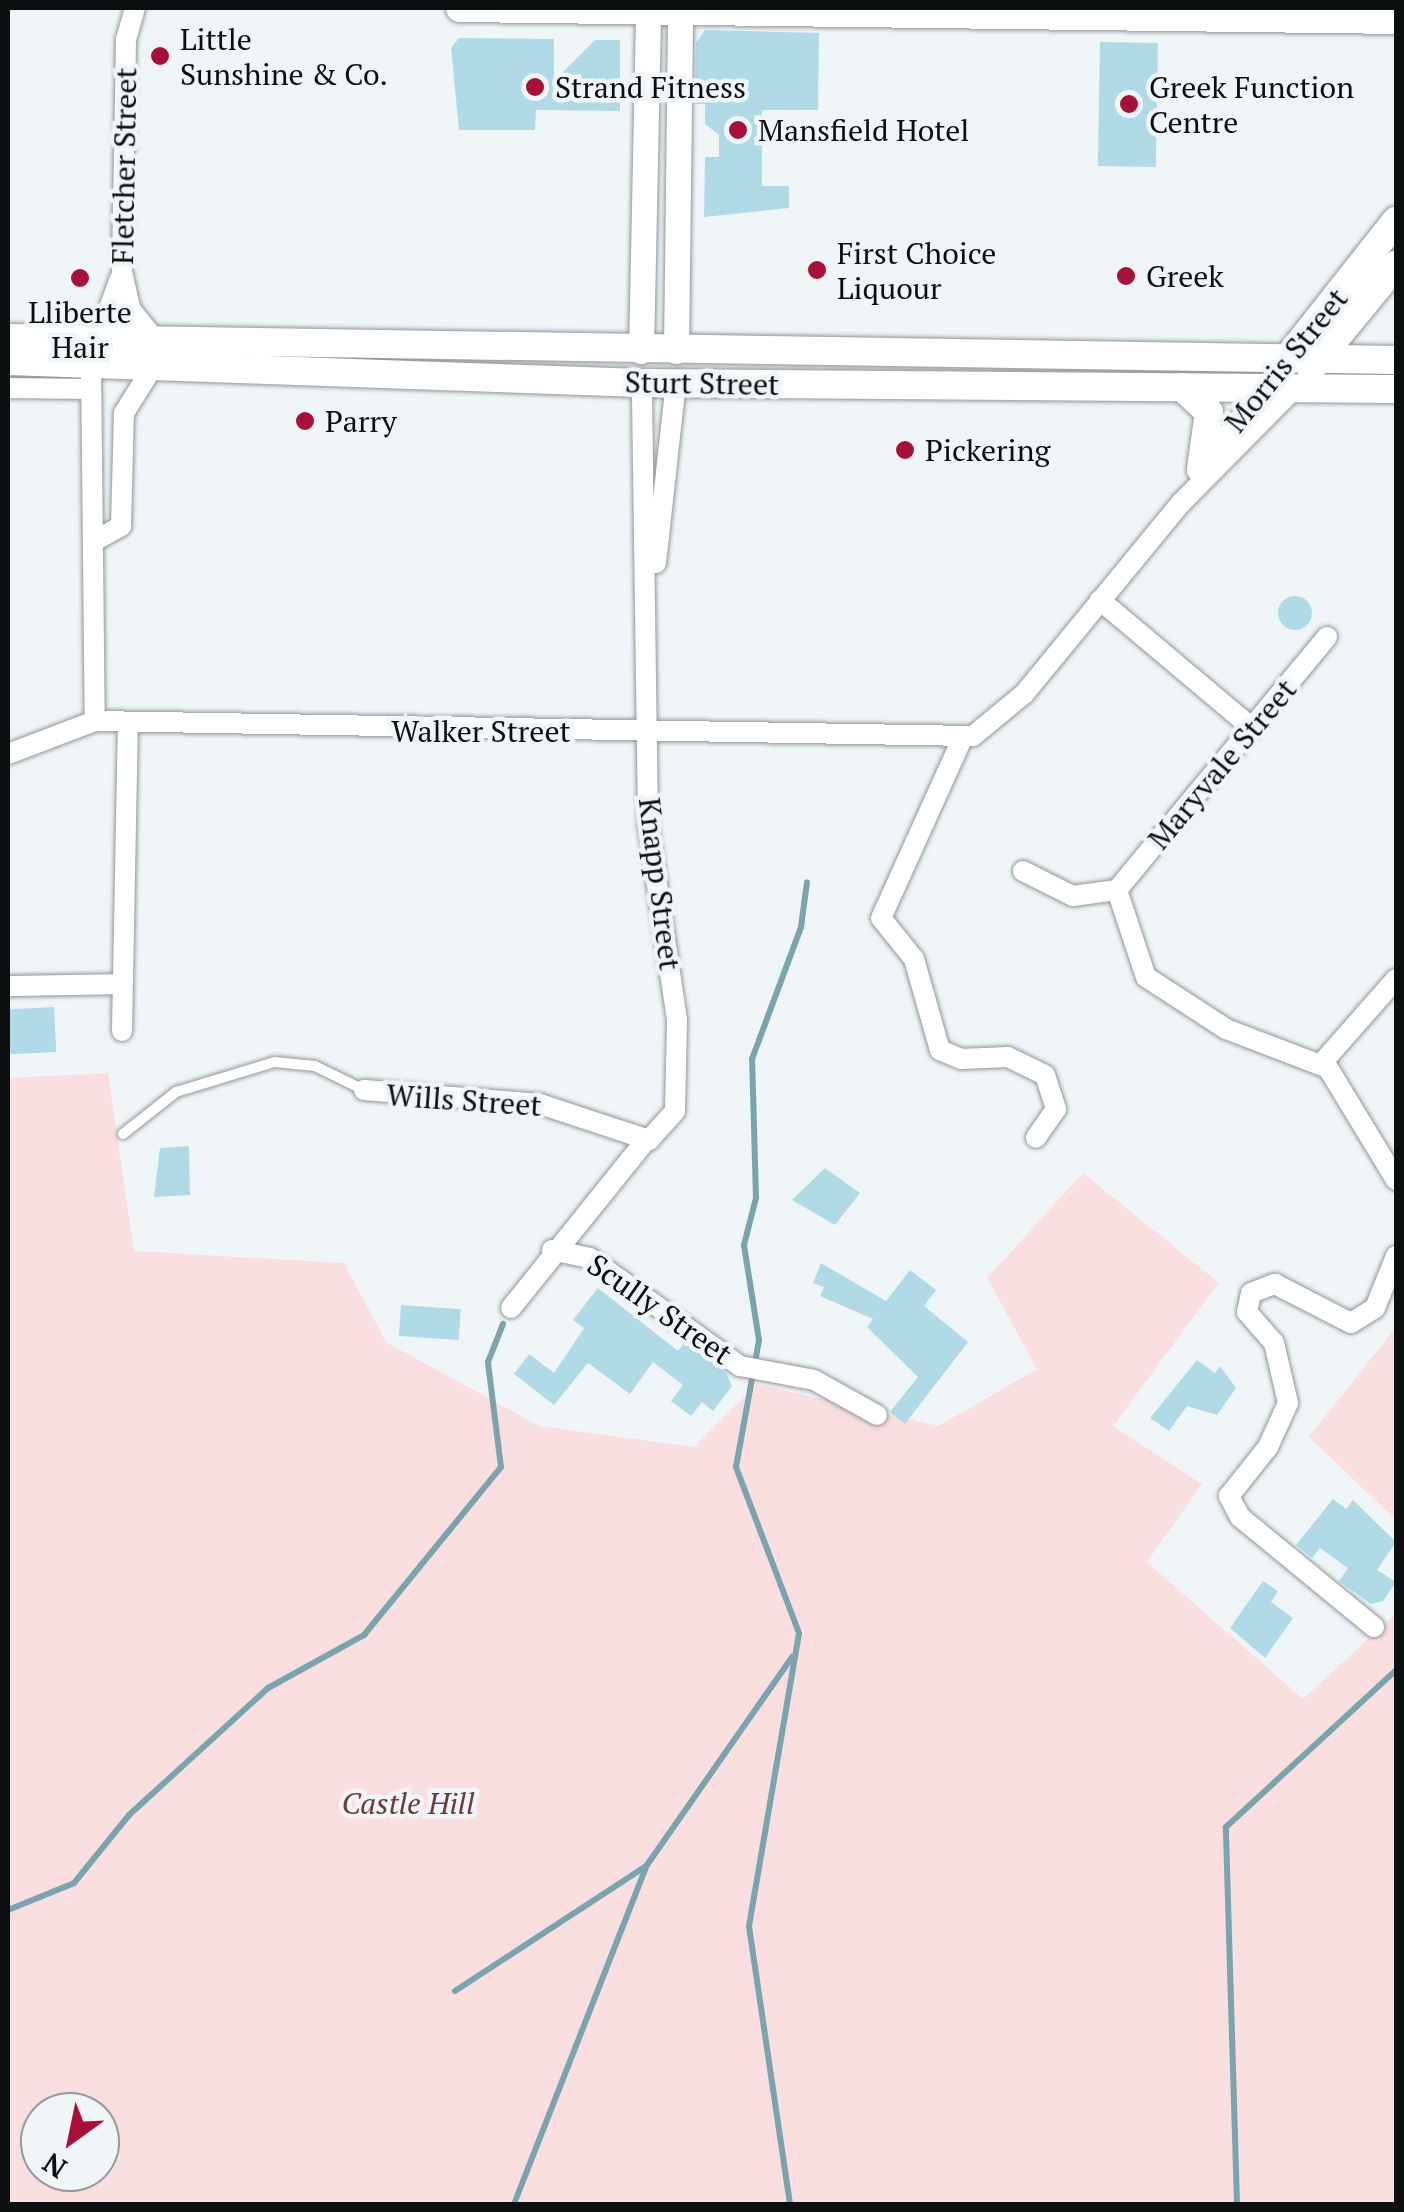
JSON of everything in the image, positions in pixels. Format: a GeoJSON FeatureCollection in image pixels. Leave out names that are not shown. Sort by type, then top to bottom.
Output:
{"type":"FeatureCollection","features":[{"type":"Feature","properties":{"kind":"main road"},"geometry":{"type":"LineString","coordinates":[[460,8],[1396,20]]}},
{"type":"Feature","properties":{"kind":"main road","name":"Morris Street"},"geometry":{"type":"LineString","coordinates":[[1265,388],[1396,221]]}},
{"type":"Feature","properties":{"kind":"main road","name":"Morris Street"},"geometry":{"type":"LineString","coordinates":[[1294,388],[1396,265]]}},
{"type":"Feature","properties":{"kind":"main road"},"geometry":{"type":"LineString","coordinates":[[1371,296],[1362,331],[1393,360]]}},
{"type":"Feature","properties":{"kind":"main road","name":"Sturt Street"},"geometry":{"type":"LineString","coordinates":[[8,338],[88,374]]}},
{"type":"Feature","properties":{"kind":"main road"},"geometry":{"type":"LineString","coordinates":[[641,351],[642,383]]}},
{"type":"Feature","properties":{"kind":"main road"},"geometry":{"type":"LineString","coordinates":[[676,351],[676,383]]}},
{"type":"Feature","properties":{"kind":"main road","name":"Sturt Street"},"geometry":{"type":"LineString","coordinates":[[270,358],[676,351],[1393,360]]}},
{"type":"Feature","properties":{"kind":"main road","name":"Sturt Street"},"geometry":{"type":"LineString","coordinates":[[8,362],[88,374],[156,353],[642,383],[1396,389]]}},
{"type":"Feature","properties":{"kind":"main road"},"geometry":{"type":"LineString","coordinates":[[1182,388],[1209,412],[1201,469]]}},
{"type":"Feature","properties":{"kind":"street","name":"Fletcher Street"},"geometry":{"type":"LineString","coordinates":[[116,8],[126,40]]}},
{"type":"Feature","properties":{"kind":"street","name":"Fletcher Street"},"geometry":{"type":"LineString","coordinates":[[135,8],[126,40],[122,272],[131,310],[156,353]]}},
{"type":"Feature","properties":{"kind":"street"},"geometry":{"type":"LineString","coordinates":[[641,351],[648,9]]}},
{"type":"Feature","properties":{"kind":"street"},"geometry":{"type":"LineString","coordinates":[[676,351],[680,10]]}},
{"type":"Feature","properties":{"kind":"street"},"geometry":{"type":"LineString","coordinates":[[96,721],[96,540],[88,374],[122,272]]}},
{"type":"Feature","properties":{"kind":"street"},"geometry":{"type":"LineString","coordinates":[[641,289],[677,290]]}},
{"type":"Feature","properties":{"kind":"street"},"geometry":{"type":"LineString","coordinates":[[96,540],[113,538],[122,520],[124,413],[156,353]]}},
{"type":"Feature","properties":{"kind":"street"},"geometry":{"type":"LineString","coordinates":[[8,388],[88,374]]}},
{"type":"Feature","properties":{"kind":"street"},"geometry":{"type":"LineString","coordinates":[[88,374],[124,413]]}},
{"type":"Feature","properties":{"kind":"street","name":"Knapp Street"},"geometry":{"type":"LineString","coordinates":[[642,383],[650,852],[680,1072],[672,1119],[659,1138],[646,1140]]}},
{"type":"Feature","properties":{"kind":"street","name":"Knapp Street"},"geometry":{"type":"LineString","coordinates":[[647,609],[671,446],[676,383]]}},
{"type":"Feature","properties":{"kind":"street","name":"Morris Street"},"geometry":{"type":"LineString","coordinates":[[1182,503],[1201,469],[1265,388]]}},
{"type":"Feature","properties":{"kind":"street","name":"Morris Street"},"geometry":{"type":"LineString","coordinates":[[962,739],[1004,715],[1182,503],[1294,388]]}},
{"type":"Feature","properties":{"kind":"street"},"geometry":{"type":"LineString","coordinates":[[644,447],[671,446]]}},
{"type":"Feature","properties":{"kind":"street"},"geometry":{"type":"LineString","coordinates":[[1100,600],[1252,728]]}},
{"type":"Feature","properties":{"kind":"street","name":"Maryvale Street"},"geometry":{"type":"LineString","coordinates":[[1117,890],[1326,637]]}},
{"type":"Feature","properties":{"kind":"street","name":"Walker Street"},"geometry":{"type":"LineString","coordinates":[[8,754],[96,721],[962,739]]}},
{"type":"Feature","properties":{"kind":"street"},"geometry":{"type":"LineString","coordinates":[[122,1031],[118,984],[128,723]]}},
{"type":"Feature","properties":{"kind":"street"},"geometry":{"type":"LineString","coordinates":[[962,739],[881,918],[914,960],[940,1050],[962,1060],[1008,1057],[1050,1081],[1054,1116],[1036,1138]]}},
{"type":"Feature","properties":{"kind":"street"},"geometry":{"type":"LineString","coordinates":[[1023,871],[1074,896],[1117,890],[1134,956],[1150,980],[1226,1029],[1322,1064],[1396,1180]]}},
{"type":"Feature","properties":{"kind":"street"},"geometry":{"type":"LineString","coordinates":[[1322,1064],[1396,979]]}},
{"type":"Feature","properties":{"kind":"street"},"geometry":{"type":"LineString","coordinates":[[8,986],[118,984]]}},
{"type":"Feature","properties":{"kind":"street","name":"Wills Street"},"geometry":{"type":"LineString","coordinates":[[364,1090],[540,1104],[646,1140]]}},
{"type":"Feature","properties":{"kind":"street"},"geometry":{"type":"LineString","coordinates":[[512,1308],[552,1250],[646,1140]]}},
{"type":"Feature","properties":{"kind":"street"},"geometry":{"type":"LineString","coordinates":[[581,1215],[578,1242],[590,1258]]}},
{"type":"Feature","properties":{"kind":"street","name":"Scully Street"},"geometry":{"type":"LineString","coordinates":[[552,1250],[590,1258],[746,1368],[814,1380],[877,1415]]}},
{"type":"Feature","properties":{"kind":"street"},"geometry":{"type":"LineString","coordinates":[[1374,1627],[1240,1517],[1229,1496],[1288,1403],[1274,1342],[1247,1312],[1251,1293],[1275,1284],[1351,1323],[1374,1308],[1396,1256]]}},
{"type":"Feature","properties":{"kind":"lane","name":"Wills Street"},"geometry":{"type":"LineString","coordinates":[[124,1134],[176,1092],[276,1062],[315,1066],[364,1090]]}},
{"type":"Feature","properties":{"kind":"green space","name":"Castle Hill"},"geometry":{"type":"Polygon","coordinates":[[[108,1073],[134,1251],[344,1263],[386,1342],[539,1426],[694,1447],[757,1384],[939,1426],[1037,1369],[987,1278],[1083,1173],[1219,1283],[1113,1426],[1202,1484],[1147,1562],[1303,1699],[1396,1613],[1396,2204],[8,2204],[8,1078],[108,1073]]]}},
{"type":"Feature","properties":{"kind":"green space"},"geometry":{"type":"Polygon","coordinates":[[[1396,1327],[1396,1520],[1309,1437],[1396,1327]]]}},
{"type":"Feature","properties":{"kind":"building","name":"Mansfield Hotel"},"geometry":{"type":"Polygon","coordinates":[[[705,30],[819,33],[818,110],[762,110],[762,186],[789,186],[789,208],[704,217],[705,157],[719,157],[719,135],[705,124],[705,104],[695,104],[696,43],[705,30]]]}},
{"type":"Feature","properties":{"kind":"building","name":"Strand Fitness"},"geometry":{"type":"Polygon","coordinates":[[[459,38],[554,39],[554,81],[595,40],[620,40],[620,111],[536,110],[535,130],[459,130],[451,48],[459,38]]]}},
{"type":"Feature","properties":{"kind":"building","name":"Greek Function Centre"},"geometry":{"type":"Polygon","coordinates":[[[1100,42],[1158,43],[1156,167],[1098,166],[1100,42]]]}},
{"type":"Feature","properties":{"kind":"building"},"geometry":{"type":"Polygon","coordinates":[[[1295,596],[1307,601],[1312,613],[1307,625],[1295,630],[1283,625],[1278,613],[1283,601],[1295,596]]]}},
{"type":"Feature","properties":{"kind":"building"},"geometry":{"type":"Polygon","coordinates":[[[54,1007],[56,1052],[10,1054],[8,1009],[54,1007]]]}},
{"type":"Feature","properties":{"kind":"building"},"geometry":{"type":"Polygon","coordinates":[[[189,1146],[190,1195],[154,1197],[160,1148],[189,1146]]]}},
{"type":"Feature","properties":{"kind":"building"},"geometry":{"type":"Polygon","coordinates":[[[825,1168],[860,1193],[835,1225],[792,1200],[825,1168]]]}},
{"type":"Feature","properties":{"kind":"building"},"geometry":{"type":"Polygon","coordinates":[[[821,1263],[886,1301],[910,1270],[936,1290],[924,1306],[968,1342],[905,1424],[890,1412],[918,1377],[867,1327],[873,1319],[820,1296],[824,1287],[813,1283],[821,1263]]]}},
{"type":"Feature","properties":{"kind":"building"},"geometry":{"type":"Polygon","coordinates":[[[598,1288],[678,1351],[684,1343],[726,1373],[732,1386],[713,1411],[702,1402],[691,1416],[671,1401],[683,1385],[653,1362],[630,1394],[588,1363],[554,1405],[514,1374],[529,1354],[554,1373],[584,1328],[573,1320],[598,1288]]]}},
{"type":"Feature","properties":{"kind":"building"},"geometry":{"type":"Polygon","coordinates":[[[401,1305],[461,1309],[459,1340],[399,1336],[401,1305]]]}},
{"type":"Feature","properties":{"kind":"building"},"geometry":{"type":"Polygon","coordinates":[[[1197,1360],[1215,1373],[1220,1366],[1236,1388],[1217,1415],[1187,1406],[1169,1431],[1150,1418],[1197,1360]]]}},
{"type":"Feature","properties":{"kind":"building"},"geometry":{"type":"Polygon","coordinates":[[[1333,1499],[1346,1509],[1353,1500],[1396,1542],[1377,1570],[1396,1582],[1383,1601],[1371,1604],[1339,1581],[1348,1568],[1320,1548],[1312,1558],[1296,1545],[1333,1499]]]}},
{"type":"Feature","properties":{"kind":"building"},"geometry":{"type":"Polygon","coordinates":[[[1263,1581],[1278,1591],[1271,1602],[1293,1618],[1265,1658],[1230,1628],[1263,1581]]]}},
{"type":"Feature","properties":{"kind":"waterway"},"geometry":{"type":"LineString","coordinates":[[790,2204],[749,1926],[799,1633],[736,1467],[759,1340],[744,1245],[756,1198],[752,1059],[801,927],[807,882]]}},
{"type":"Feature","properties":{"kind":"waterway"},"geometry":{"type":"LineString","coordinates":[[8,1910],[74,1883],[129,1815],[268,1688],[364,1635],[501,1467],[488,1362],[503,1324]]}},
{"type":"Feature","properties":{"kind":"waterway"},"geometry":{"type":"LineString","coordinates":[[514,2204],[647,1865],[792,1657]]}},
{"type":"Feature","properties":{"kind":"waterway"},"geometry":{"type":"LineString","coordinates":[[1237,2204],[1226,1827],[1396,1670]]}},
{"type":"Feature","properties":{"kind":"waterway"},"geometry":{"type":"LineString","coordinates":[[455,1991],[646,1866]]}},
{"type":"Feature","properties":{"kind":"place","name":"Little Sunshine & Co."},"geometry":{"type":"Point","coordinates":[160,56]}},
{"type":"Feature","properties":{"kind":"place","name":"Strand Fitness"},"geometry":{"type":"Point","coordinates":[535,87]}},
{"type":"Feature","properties":{"kind":"place","name":"Greek Function Centre"},"geometry":{"type":"Point","coordinates":[1129,104]}},
{"type":"Feature","properties":{"kind":"place","name":"Mansfield Hotel"},"geometry":{"type":"Point","coordinates":[738,130]}},
{"type":"Feature","properties":{"kind":"place","name":"First Choice Liquour"},"geometry":{"type":"Point","coordinates":[817,270]}},
{"type":"Feature","properties":{"kind":"place","name":"Greek"},"geometry":{"type":"Point","coordinates":[1126,276]}},
{"type":"Feature","properties":{"kind":"place","name":"Lliberte Hair"},"geometry":{"type":"Point","coordinates":[80,278]}},
{"type":"Feature","properties":{"kind":"place","name":"Parry"},"geometry":{"type":"Point","coordinates":[305,421]}},
{"type":"Feature","properties":{"kind":"place","name":"Pickering"},"geometry":{"type":"Point","coordinates":[905,450]}}]}
